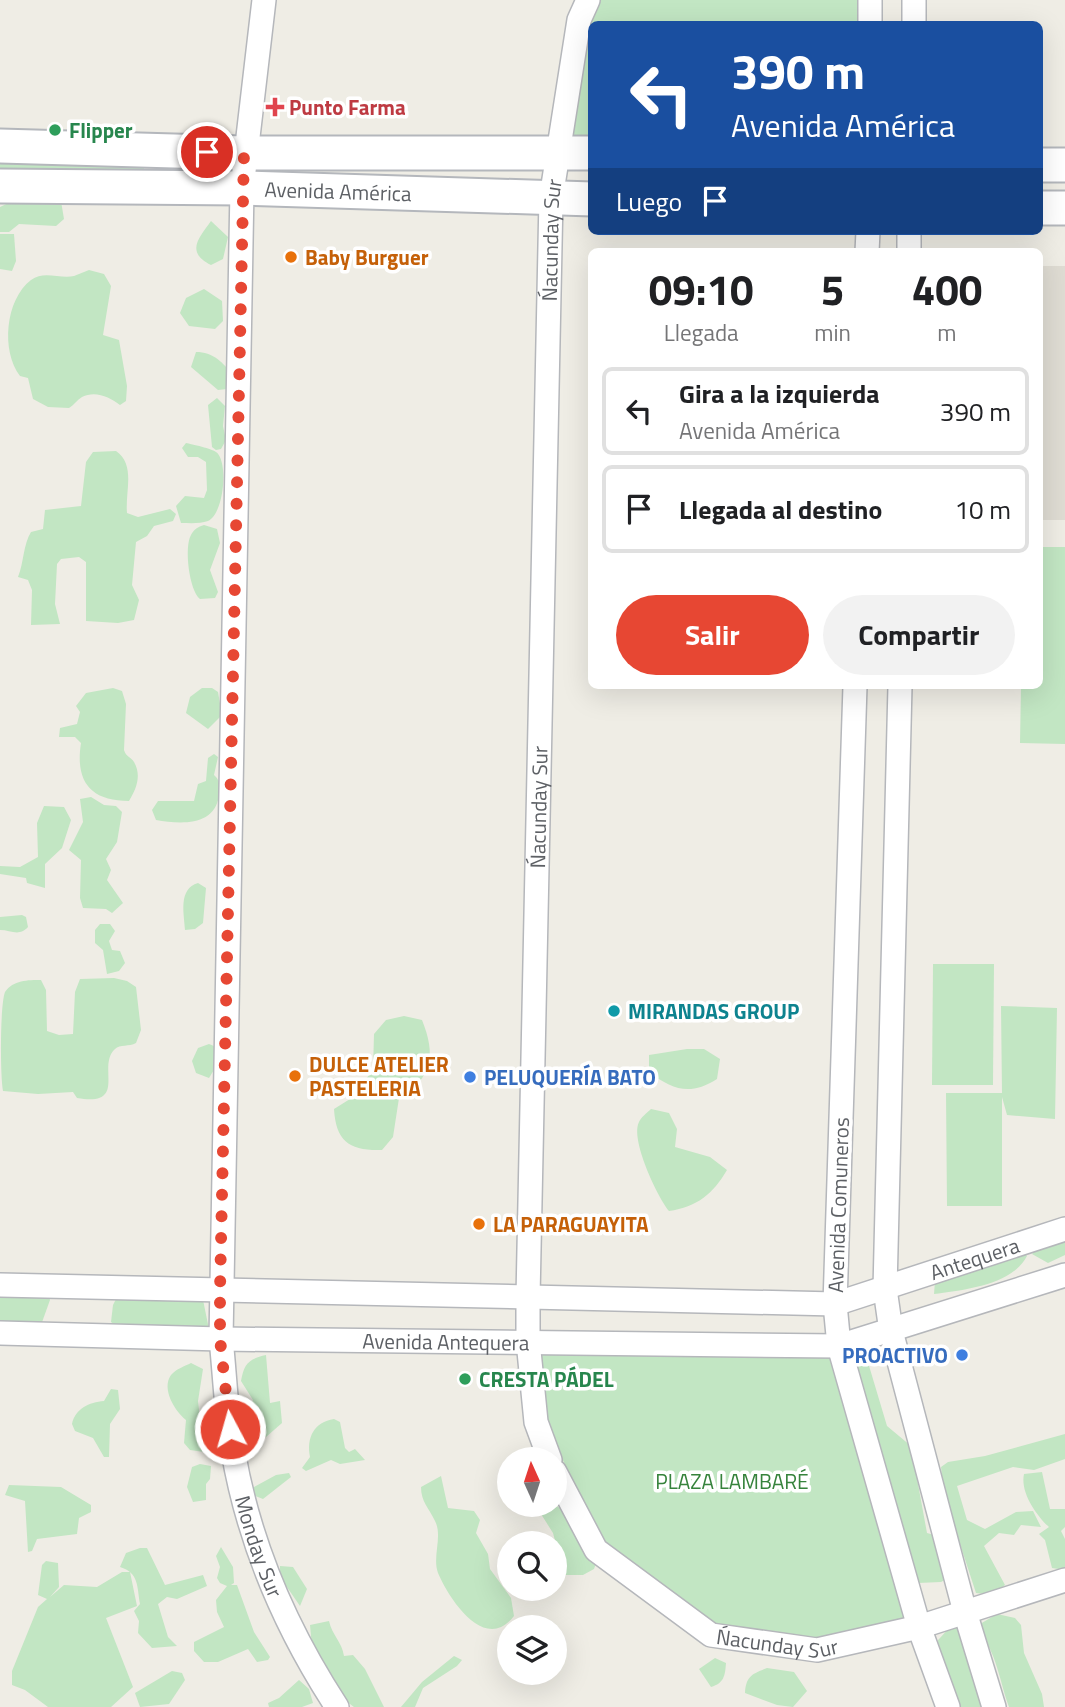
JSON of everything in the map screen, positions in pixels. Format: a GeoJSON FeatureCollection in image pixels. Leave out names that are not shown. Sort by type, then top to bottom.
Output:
{"type":"FeatureCollection","features":[{"type":"Feature","properties":{"kind":"main road","name":"Avenida América"},"geometry":{"type":"LineString","coordinates":[[0,146],[244,152],[588,153]]}},
{"type":"Feature","properties":{"kind":"main road"},"geometry":{"type":"LineString","coordinates":[[1043,165],[1065,165]]}},
{"type":"Feature","properties":{"kind":"main road","name":"Avenida América"},"geometry":{"type":"LineString","coordinates":[[0,186],[242,188],[588,199]]}},
{"type":"Feature","properties":{"kind":"main road"},"geometry":{"type":"LineString","coordinates":[[1043,208],[1065,208]]}},
{"type":"Feature","properties":{"kind":"street","name":"Monday Sur"},"geometry":{"type":"LineString","coordinates":[[264,0],[244,152],[242,188],[220,1339],[233,1451],[263,1566],[302,1654],[337,1707]]}},
{"type":"Feature","properties":{"kind":"street","name":"Ńacunday Sur"},"geometry":{"type":"LineString","coordinates":[[545,1447],[536,1422],[528,1340],[528,1297],[551,198],[556,152],[579,20],[588,0]]}},
{"type":"Feature","properties":{"kind":"street"},"geometry":{"type":"LineString","coordinates":[[870,0],[870,21]]}},
{"type":"Feature","properties":{"kind":"street"},"geometry":{"type":"LineString","coordinates":[[914,0],[914,21]]}},
{"type":"Feature","properties":{"kind":"street","name":"Avenida Comuneros"},"geometry":{"type":"LineString","coordinates":[[855,689],[835,1304],[839,1346],[919,1627],[948,1707]]}},
{"type":"Feature","properties":{"kind":"street"},"geometry":{"type":"LineString","coordinates":[[900,689],[885,1289],[891,1331],[965,1612],[994,1707]]}},
{"type":"Feature","properties":{"kind":"street","name":"Antequera"},"geometry":{"type":"LineString","coordinates":[[885,1289],[1065,1229]]}},
{"type":"Feature","properties":{"kind":"street","name":"Antequera"},"geometry":{"type":"LineString","coordinates":[[891,1331],[1065,1275]]}},
{"type":"Feature","properties":{"kind":"street","name":"Avenida Antequera"},"geometry":{"type":"LineString","coordinates":[[0,1285],[835,1304],[885,1289]]}},
{"type":"Feature","properties":{"kind":"street","name":"Avenida Antequera"},"geometry":{"type":"LineString","coordinates":[[0,1333],[220,1339],[528,1340],[839,1346],[891,1331]]}},
{"type":"Feature","properties":{"kind":"street","name":"Ńacunday Sur"},"geometry":{"type":"LineString","coordinates":[[567,1495],[596,1550],[711,1635],[817,1650],[919,1627],[1065,1580]]}},
{"type":"Feature","properties":{"kind":"shaded area"},"geometry":{"type":"Polygon","coordinates":[[[1043,266],[1065,266],[1065,520],[1043,520],[1043,266]]]}},
{"type":"Feature","properties":{"kind":"green space"},"geometry":{"type":"Polygon","coordinates":[[[599,0],[865,0],[864,21],[588,21],[588,146],[562,145],[585,22],[599,0]]]}},
{"type":"Feature","properties":{"kind":"green space"},"geometry":{"type":"Polygon","coordinates":[[[0,141],[143,165],[146,177],[0,184],[0,141]]]}},
{"type":"Feature","properties":{"kind":"green space"},"geometry":{"type":"Polygon","coordinates":[[[21,197],[61,201],[64,219],[56,226],[19,224],[9,232],[0,232],[0,207],[21,197]]]}},
{"type":"Feature","properties":{"kind":"green space"},"geometry":{"type":"Polygon","coordinates":[[[211,221],[228,237],[223,259],[211,265],[198,255],[196,250],[199,239],[211,221]]]}},
{"type":"Feature","properties":{"kind":"green space"},"geometry":{"type":"Polygon","coordinates":[[[0,234],[14,234],[16,261],[12,271],[0,269],[0,234]]]}},
{"type":"Feature","properties":{"kind":"green space"},"geometry":{"type":"Polygon","coordinates":[[[89,270],[104,274],[111,286],[103,335],[119,340],[127,386],[126,401],[120,405],[107,397],[92,394],[82,397],[69,408],[48,407],[33,399],[28,378],[20,376],[14,366],[8,340],[11,313],[22,289],[36,277],[74,276],[89,270]]]}},
{"type":"Feature","properties":{"kind":"green space"},"geometry":{"type":"Polygon","coordinates":[[[204,289],[222,301],[223,321],[215,329],[189,326],[180,313],[186,298],[204,289]]]}},
{"type":"Feature","properties":{"kind":"green space"},"geometry":{"type":"Polygon","coordinates":[[[196,352],[213,356],[225,366],[233,376],[227,389],[218,390],[191,367],[196,352]]]}},
{"type":"Feature","properties":{"kind":"green space"},"geometry":{"type":"Polygon","coordinates":[[[217,398],[225,406],[223,426],[226,440],[221,449],[216,450],[212,447],[208,405],[217,398]]]}},
{"type":"Feature","properties":{"kind":"green space"},"geometry":{"type":"Polygon","coordinates":[[[186,443],[214,451],[220,457],[223,476],[221,498],[218,509],[205,522],[181,523],[176,506],[185,496],[204,498],[207,490],[206,462],[198,457],[188,457],[182,448],[186,443]]]}},
{"type":"Feature","properties":{"kind":"green space"},"geometry":{"type":"Polygon","coordinates":[[[116,451],[128,471],[127,513],[138,517],[170,509],[176,514],[173,521],[154,526],[147,536],[136,542],[132,585],[139,600],[134,620],[118,623],[86,621],[86,562],[79,557],[61,559],[57,564],[55,604],[60,624],[31,625],[32,590],[28,580],[18,577],[28,537],[31,532],[43,529],[45,510],[81,506],[86,462],[93,452],[116,451]]]}},
{"type":"Feature","properties":{"kind":"green space"},"geometry":{"type":"Polygon","coordinates":[[[204,525],[217,529],[220,543],[210,570],[218,592],[215,598],[200,599],[190,578],[188,549],[192,533],[204,525]]]}},
{"type":"Feature","properties":{"kind":"green space"},"geometry":{"type":"Polygon","coordinates":[[[1043,547],[1065,547],[1065,744],[1020,743],[1021,689],[1043,689],[1043,547]]]}},
{"type":"Feature","properties":{"kind":"green space"},"geometry":{"type":"Polygon","coordinates":[[[113,688],[122,691],[126,704],[124,750],[138,772],[136,787],[129,801],[115,800],[95,793],[83,778],[80,768],[81,743],[75,737],[59,737],[60,728],[77,724],[80,712],[76,706],[86,693],[113,688]]]}},
{"type":"Feature","properties":{"kind":"green space"},"geometry":{"type":"Polygon","coordinates":[[[202,688],[212,688],[218,692],[222,715],[208,729],[186,713],[190,697],[202,688]]]}},
{"type":"Feature","properties":{"kind":"green space"},"geometry":{"type":"Polygon","coordinates":[[[214,754],[218,757],[214,775],[219,782],[219,795],[211,813],[195,821],[156,820],[152,810],[158,801],[194,801],[198,784],[206,781],[208,758],[214,754]]]}},
{"type":"Feature","properties":{"kind":"green space"},"geometry":{"type":"Polygon","coordinates":[[[91,797],[104,805],[116,806],[122,812],[117,842],[106,859],[111,870],[107,880],[123,903],[112,913],[106,909],[83,908],[80,898],[81,860],[69,850],[83,822],[80,799],[91,797]]]}},
{"type":"Feature","properties":{"kind":"green space"},"geometry":{"type":"Polygon","coordinates":[[[44,806],[64,807],[71,820],[62,848],[45,864],[45,888],[27,883],[26,878],[0,874],[0,866],[20,867],[38,857],[37,823],[44,806]]]}},
{"type":"Feature","properties":{"kind":"green space"},"geometry":{"type":"Polygon","coordinates":[[[198,883],[206,888],[203,923],[195,929],[185,930],[185,896],[187,890],[198,883]]]}},
{"type":"Feature","properties":{"kind":"green space"},"geometry":{"type":"Polygon","coordinates":[[[0,917],[26,917],[28,927],[25,930],[0,930],[0,917]]]}},
{"type":"Feature","properties":{"kind":"green space"},"geometry":{"type":"Polygon","coordinates":[[[100,924],[110,924],[115,931],[109,941],[112,950],[120,951],[125,963],[119,971],[107,974],[103,950],[95,943],[95,930],[100,924]]]}},
{"type":"Feature","properties":{"kind":"green space"},"geometry":{"type":"Polygon","coordinates":[[[933,964],[994,964],[993,1085],[932,1085],[933,964]]]}},
{"type":"Feature","properties":{"kind":"green space"},"geometry":{"type":"Polygon","coordinates":[[[114,978],[127,981],[136,987],[141,1030],[136,1043],[117,1047],[110,1056],[107,1091],[102,1097],[77,1098],[73,1092],[38,1094],[3,1091],[1,1025],[3,999],[8,988],[21,982],[41,980],[46,990],[47,1031],[59,1035],[73,1034],[75,992],[80,979],[114,978]]]}},
{"type":"Feature","properties":{"kind":"green space"},"geometry":{"type":"Polygon","coordinates":[[[1001,1006],[1057,1008],[1055,1119],[1007,1115],[1002,1097],[1002,1206],[947,1206],[946,1093],[1002,1093],[1001,1006]]]}},
{"type":"Feature","properties":{"kind":"green space"},"geometry":{"type":"Polygon","coordinates":[[[404,1016],[422,1020],[429,1044],[428,1065],[419,1082],[399,1098],[393,1137],[382,1150],[361,1149],[342,1137],[334,1109],[350,1099],[373,1070],[374,1034],[386,1020],[404,1016]]]}},
{"type":"Feature","properties":{"kind":"green space"},"geometry":{"type":"Polygon","coordinates":[[[209,1044],[214,1046],[217,1065],[209,1078],[196,1073],[192,1061],[198,1048],[209,1044]]]}},
{"type":"Feature","properties":{"kind":"green space"},"geometry":{"type":"Polygon","coordinates":[[[704,1049],[720,1059],[717,1079],[698,1088],[682,1089],[649,1072],[649,1055],[704,1049]]]}},
{"type":"Feature","properties":{"kind":"green space"},"geometry":{"type":"Polygon","coordinates":[[[651,1109],[669,1113],[677,1129],[675,1147],[710,1157],[727,1170],[716,1186],[696,1203],[669,1211],[658,1193],[641,1154],[637,1130],[640,1120],[651,1109]]]}},
{"type":"Feature","properties":{"kind":"green space"},"geometry":{"type":"Polygon","coordinates":[[[1065,1231],[1065,1255],[1048,1263],[1032,1254],[1046,1241],[1065,1231]]]}},
{"type":"Feature","properties":{"kind":"green space"},"geometry":{"type":"Polygon","coordinates":[[[1023,1251],[1027,1256],[1020,1266],[999,1280],[973,1288],[934,1294],[935,1281],[1023,1251]]]}},
{"type":"Feature","properties":{"kind":"green space"},"geometry":{"type":"Polygon","coordinates":[[[0,1279],[43,1281],[50,1300],[41,1325],[0,1323],[0,1279]]]}},
{"type":"Feature","properties":{"kind":"green space"},"geometry":{"type":"Polygon","coordinates":[[[201,1290],[212,1344],[186,1350],[172,1349],[134,1337],[111,1322],[113,1305],[120,1291],[201,1290]]]}},
{"type":"Feature","properties":{"kind":"green space","name":"PLAZA LAMBARÉ"},"geometry":{"type":"Polygon","coordinates":[[[538,1350],[831,1356],[907,1623],[814,1642],[710,1624],[600,1552],[594,1569],[583,1575],[567,1575],[567,1531],[552,1531],[543,1517],[567,1517],[567,1511],[585,1508],[567,1469],[567,1447],[557,1447],[543,1417],[538,1350]]]}},
{"type":"Feature","properties":{"kind":"green space"},"geometry":{"type":"Polygon","coordinates":[[[266,1355],[270,1403],[280,1401],[282,1423],[266,1437],[250,1426],[248,1409],[253,1400],[241,1381],[248,1363],[266,1355]]]}},
{"type":"Feature","properties":{"kind":"green space"},"geometry":{"type":"Polygon","coordinates":[[[867,1359],[887,1426],[911,1446],[927,1533],[945,1538],[955,1574],[941,1582],[918,1583],[855,1367],[857,1362],[867,1359]]]}},
{"type":"Feature","properties":{"kind":"green space"},"geometry":{"type":"Polygon","coordinates":[[[191,1363],[203,1369],[198,1401],[201,1428],[208,1444],[204,1452],[190,1450],[184,1443],[186,1420],[168,1393],[171,1375],[191,1363]]]}},
{"type":"Feature","properties":{"kind":"green space"},"geometry":{"type":"Polygon","coordinates":[[[111,1389],[118,1390],[120,1409],[110,1424],[109,1457],[104,1457],[93,1438],[75,1431],[72,1424],[79,1410],[104,1401],[111,1389]]]}},
{"type":"Feature","properties":{"kind":"green space"},"geometry":{"type":"Polygon","coordinates":[[[334,1419],[340,1422],[345,1448],[349,1452],[355,1449],[365,1460],[340,1464],[331,1460],[306,1471],[302,1468],[310,1457],[309,1443],[313,1432],[321,1424],[334,1419]]]}},
{"type":"Feature","properties":{"kind":"green space"},"geometry":{"type":"Polygon","coordinates":[[[1065,1434],[1065,1459],[1034,1470],[1013,1467],[957,1486],[967,1520],[985,1529],[1016,1512],[1033,1511],[1041,1527],[1021,1525],[1014,1535],[999,1533],[984,1546],[1005,1585],[992,1595],[976,1593],[944,1495],[941,1467],[948,1462],[985,1456],[1065,1434]]]}},
{"type":"Feature","properties":{"kind":"green space"},"geometry":{"type":"Polygon","coordinates":[[[200,1464],[211,1466],[210,1479],[206,1484],[206,1500],[193,1502],[187,1487],[192,1467],[200,1464]]]}},
{"type":"Feature","properties":{"kind":"green space"},"geometry":{"type":"Polygon","coordinates":[[[1042,1472],[1050,1509],[1065,1509],[1065,1527],[1061,1531],[1065,1539],[1065,1570],[1052,1568],[1045,1540],[1039,1534],[1049,1527],[1034,1510],[1024,1488],[1024,1474],[1042,1472]]]}},
{"type":"Feature","properties":{"kind":"green space"},"geometry":{"type":"Polygon","coordinates":[[[289,1473],[291,1477],[263,1499],[253,1495],[254,1487],[276,1475],[289,1473]]]}},
{"type":"Feature","properties":{"kind":"green space"},"geometry":{"type":"Polygon","coordinates":[[[441,1476],[448,1508],[474,1511],[480,1520],[476,1533],[488,1554],[490,1569],[497,1579],[497,1601],[512,1601],[514,1615],[497,1615],[497,1628],[480,1626],[469,1618],[443,1584],[436,1567],[437,1527],[424,1501],[421,1487],[441,1476]]]}},
{"type":"Feature","properties":{"kind":"green space"},"geometry":{"type":"Polygon","coordinates":[[[9,1485],[61,1487],[91,1505],[91,1512],[79,1518],[77,1534],[37,1539],[32,1551],[28,1552],[25,1501],[5,1495],[9,1485]]]}},
{"type":"Feature","properties":{"kind":"green space"},"geometry":{"type":"Polygon","coordinates":[[[221,1547],[233,1567],[234,1583],[231,1585],[237,1585],[254,1632],[270,1657],[268,1660],[257,1662],[248,1649],[218,1662],[204,1662],[194,1651],[194,1642],[224,1627],[217,1612],[216,1600],[227,1586],[217,1578],[220,1567],[216,1556],[221,1547]]]}},
{"type":"Feature","properties":{"kind":"green space"},"geometry":{"type":"Polygon","coordinates":[[[147,1548],[165,1585],[203,1575],[207,1586],[177,1599],[167,1597],[158,1604],[168,1637],[177,1646],[152,1648],[138,1633],[139,1621],[134,1611],[140,1604],[137,1586],[131,1573],[120,1567],[126,1553],[147,1548]]]}},
{"type":"Feature","properties":{"kind":"green space"},"geometry":{"type":"Polygon","coordinates":[[[46,1561],[58,1563],[59,1587],[50,1597],[64,1585],[97,1587],[122,1572],[130,1572],[137,1606],[106,1618],[133,1687],[111,1707],[48,1707],[25,1690],[12,1685],[12,1671],[38,1607],[47,1599],[38,1595],[42,1565],[46,1561]]]}},
{"type":"Feature","properties":{"kind":"green space"},"geometry":{"type":"Polygon","coordinates":[[[280,1566],[293,1567],[307,1589],[300,1606],[280,1577],[280,1566]]]}},
{"type":"Feature","properties":{"kind":"green space"},"geometry":{"type":"Polygon","coordinates":[[[997,1614],[1015,1618],[1021,1625],[1024,1653],[1042,1694],[1044,1707],[1009,1707],[994,1658],[979,1631],[986,1707],[958,1707],[928,1651],[951,1626],[975,1627],[997,1614]]]}},
{"type":"Feature","properties":{"kind":"green space"},"geometry":{"type":"Polygon","coordinates":[[[329,1621],[344,1656],[353,1655],[365,1669],[384,1707],[354,1707],[346,1701],[312,1647],[310,1625],[329,1621]]]}},
{"type":"Feature","properties":{"kind":"green space"},"geometry":{"type":"Polygon","coordinates":[[[454,1656],[462,1660],[423,1688],[415,1707],[401,1707],[422,1682],[454,1656]]]}},
{"type":"Feature","properties":{"kind":"green space"},"geometry":{"type":"Polygon","coordinates":[[[715,1658],[726,1663],[725,1672],[721,1681],[711,1687],[699,1669],[715,1658]]]}},
{"type":"Feature","properties":{"kind":"green space"},"geometry":{"type":"Polygon","coordinates":[[[767,1668],[794,1672],[807,1691],[793,1707],[777,1705],[745,1693],[751,1676],[767,1668]]]}},
{"type":"Feature","properties":{"kind":"green space"},"geometry":{"type":"Polygon","coordinates":[[[172,1671],[182,1673],[185,1680],[169,1704],[140,1707],[135,1693],[172,1671]]]}},
{"type":"Feature","properties":{"kind":"green space"},"geometry":{"type":"Polygon","coordinates":[[[299,1680],[309,1689],[313,1703],[302,1707],[269,1707],[268,1703],[279,1698],[299,1680]]]}},
{"type":"Feature","properties":{"kind":"place","name":"Punto Farma"},"geometry":{"type":"Point","coordinates":[275,107]}},
{"type":"Feature","properties":{"kind":"place","name":"Flipper"},"geometry":{"type":"Point","coordinates":[55,130]}},
{"type":"Feature","properties":{"kind":"place","name":"Baby Burguer"},"geometry":{"type":"Point","coordinates":[291,257]}},
{"type":"Feature","properties":{"kind":"place","name":"MIRANDAS GROUP"},"geometry":{"type":"Point","coordinates":[614,1011]}},
{"type":"Feature","properties":{"kind":"place","name":"DULCE ATELIER PASTELERIA"},"geometry":{"type":"Point","coordinates":[295,1076]}},
{"type":"Feature","properties":{"kind":"place","name":"PELUQUERÍA BATO"},"geometry":{"type":"Point","coordinates":[470,1077]}},
{"type":"Feature","properties":{"kind":"place","name":"LA PARAGUAYITA"},"geometry":{"type":"Point","coordinates":[479,1224]}},
{"type":"Feature","properties":{"kind":"place","name":"PROACTIVO"},"geometry":{"type":"Point","coordinates":[962,1355]}},
{"type":"Feature","properties":{"kind":"place","name":"CRESTA PÁDEL"},"geometry":{"type":"Point","coordinates":[465,1379]}},
{"type":"Feature","properties":{"kind":"route"},"geometry":{"type":"LineString","coordinates":[[207,152],[244,152],[220,1290],[220,1339],[230,1429]]}}]}
